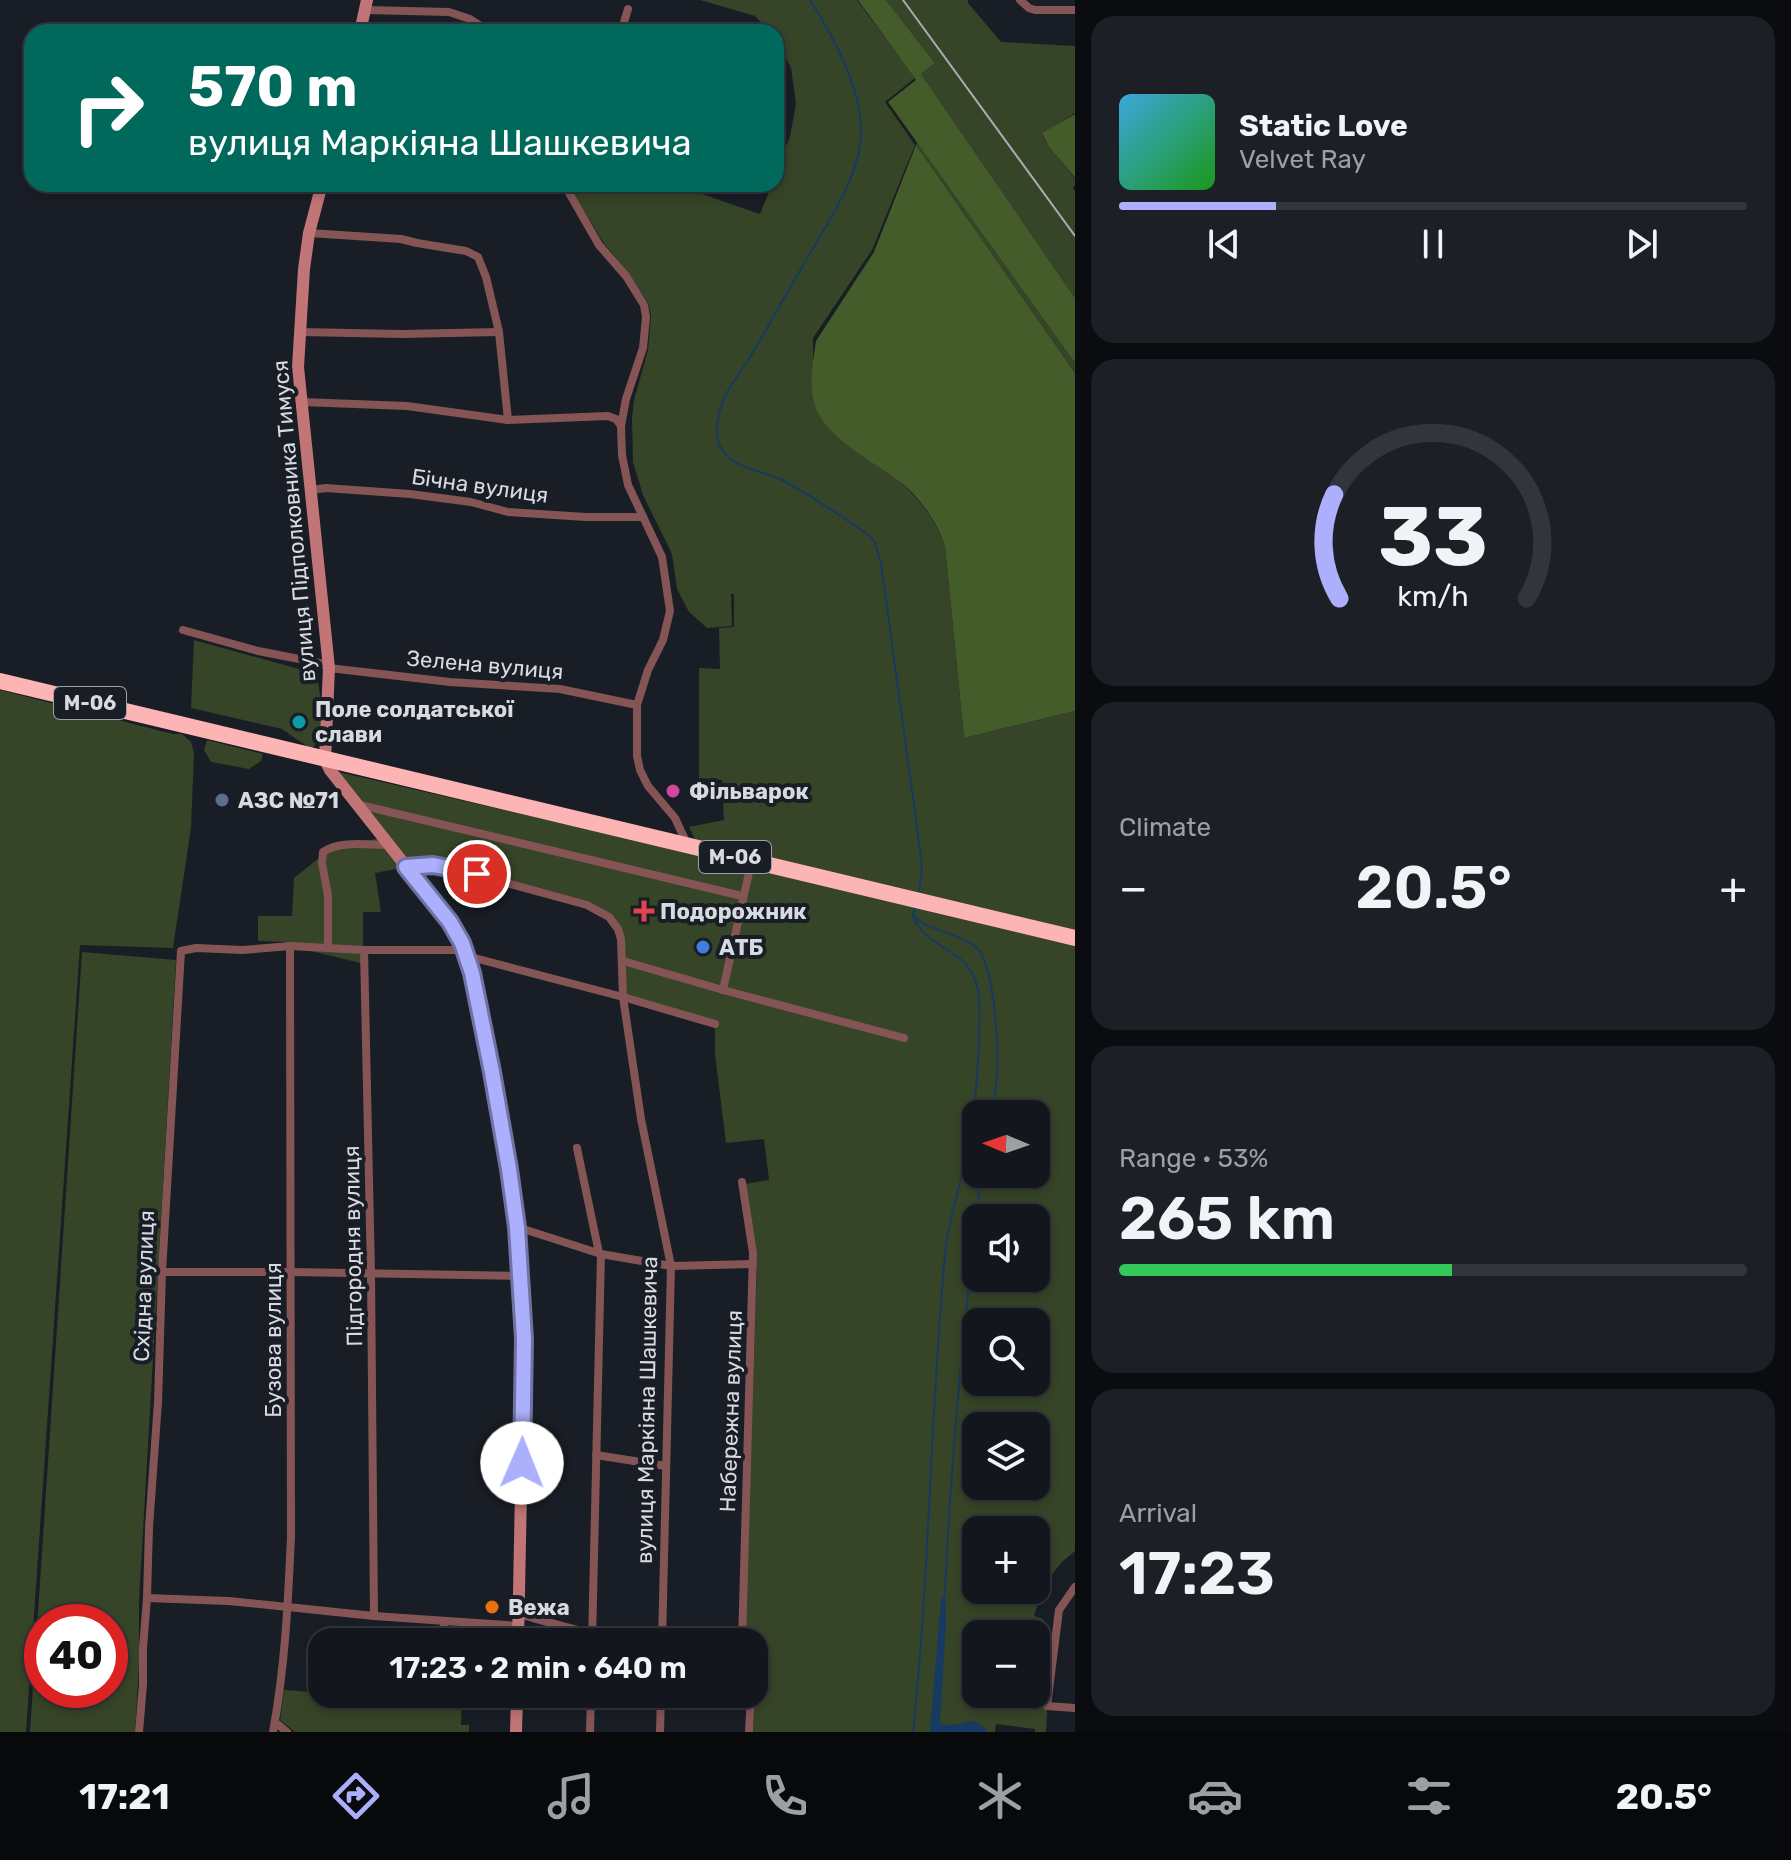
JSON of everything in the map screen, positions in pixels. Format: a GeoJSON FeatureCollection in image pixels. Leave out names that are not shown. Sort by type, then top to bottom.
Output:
{"type":"FeatureCollection","features":[{"type":"Feature","properties":{"kind":"highway","name":"М-06"},"geometry":{"type":"LineString","coordinates":[[0,681],[1075,938]]}},
{"type":"Feature","properties":{"kind":"street"},"geometry":{"type":"LineString","coordinates":[[1020,0],[1035,10],[1075,10]]}},
{"type":"Feature","properties":{"kind":"street"},"geometry":{"type":"LineString","coordinates":[[367,5],[449,12],[470,19],[475,24]]}},
{"type":"Feature","properties":{"kind":"street"},"geometry":{"type":"LineString","coordinates":[[623,24],[628,9]]}},
{"type":"Feature","properties":{"kind":"street","name":"вулиця Підполковника Тимуся"},"geometry":{"type":"LineString","coordinates":[[320,192],[304,269],[298,367],[329,668],[325,760]]}},
{"type":"Feature","properties":{"kind":"street"},"geometry":{"type":"LineString","coordinates":[[569,192],[599,245],[626,276],[644,305],[643,348],[626,399],[621,426],[624,470],[662,557],[670,611],[663,640],[648,670],[637,705],[636,736],[640,770],[648,786],[675,818],[689,846]]}},
{"type":"Feature","properties":{"kind":"street"},"geometry":{"type":"LineString","coordinates":[[309,233],[401,239],[474,253],[481,263],[499,332],[508,420]]}},
{"type":"Feature","properties":{"kind":"street"},"geometry":{"type":"LineString","coordinates":[[300,332],[499,332]]}},
{"type":"Feature","properties":{"kind":"street"},"geometry":{"type":"LineString","coordinates":[[302,402],[407,406],[508,420],[608,416],[616,419],[621,426]]}},
{"type":"Feature","properties":{"kind":"street","name":"Бічна вулиця"},"geometry":{"type":"LineString","coordinates":[[311,490],[326,488],[410,494],[471,502],[508,512],[643,517]]}},
{"type":"Feature","properties":{"kind":"street","name":"Зелена вулиця"},"geometry":{"type":"LineString","coordinates":[[183,630],[258,651],[320,663],[329,668],[450,682],[560,689],[637,705]]}},
{"type":"Feature","properties":{"kind":"street"},"geometry":{"type":"LineString","coordinates":[[325,760],[450,922],[466,953],[507,1155],[517,1227],[524,1339],[518,1628]]}},
{"type":"Feature","properties":{"kind":"street"},"geometry":{"type":"LineString","coordinates":[[356,804],[742,896]]}},
{"type":"Feature","properties":{"kind":"street"},"geometry":{"type":"LineString","coordinates":[[328,948],[328,896],[323,852],[329,847],[342,845],[388,845]]}},
{"type":"Feature","properties":{"kind":"street"},"geometry":{"type":"LineString","coordinates":[[723,990],[752,860]]}},
{"type":"Feature","properties":{"kind":"street","name":"вулиця Маркіяна Шашкевича"},"geometry":{"type":"LineString","coordinates":[[406,867],[433,865],[452,868],[552,894],[600,910],[618,929],[623,961],[623,997],[641,1119],[671,1266],[662,1628]]}},
{"type":"Feature","properties":{"kind":"street"},"geometry":{"type":"LineString","coordinates":[[290,946],[466,953],[715,1024]]}},
{"type":"Feature","properties":{"kind":"street","name":"Бузова вулиця"},"geometry":{"type":"LineString","coordinates":[[273,1732],[281,1690],[291,1537],[290,946]]}},
{"type":"Feature","properties":{"kind":"street","name":"Східна вулиця"},"geometry":{"type":"LineString","coordinates":[[139,1732],[181,951],[290,946]]}},
{"type":"Feature","properties":{"kind":"street","name":"Підгородня вулиця"},"geometry":{"type":"LineString","coordinates":[[364,950],[374,1616]]}},
{"type":"Feature","properties":{"kind":"street"},"geometry":{"type":"LineString","coordinates":[[623,961],[904,1038]]}},
{"type":"Feature","properties":{"kind":"street"},"geometry":{"type":"LineString","coordinates":[[577,1148],[600,1254],[592,1628]]}},
{"type":"Feature","properties":{"kind":"street","name":"Набережна вулиця"},"geometry":{"type":"LineString","coordinates":[[742,1182],[753,1264],[742,1628]]}},
{"type":"Feature","properties":{"kind":"street"},"geometry":{"type":"LineString","coordinates":[[517,1227],[600,1254],[671,1266],[753,1264]]}},
{"type":"Feature","properties":{"kind":"street"},"geometry":{"type":"LineString","coordinates":[[162,1272],[519,1276]]}},
{"type":"Feature","properties":{"kind":"street"},"geometry":{"type":"LineString","coordinates":[[596,1455],[666,1466]]}},
{"type":"Feature","properties":{"kind":"street"},"geometry":{"type":"LineString","coordinates":[[1075,1587],[1059,1610],[1047,1706],[1075,1708]]}},
{"type":"Feature","properties":{"kind":"street"},"geometry":{"type":"LineString","coordinates":[[147,1598],[229,1601],[444,1621],[518,1620],[551,1628]]}},
{"type":"Feature","properties":{"kind":"street"},"geometry":{"type":"LineString","coordinates":[[444,1621],[444,1628]]}},
{"type":"Feature","properties":{"kind":"street"},"geometry":{"type":"LineString","coordinates":[[516,1732],[517,1708]]}},
{"type":"Feature","properties":{"kind":"street"},"geometry":{"type":"LineString","coordinates":[[590,1732],[591,1708]]}},
{"type":"Feature","properties":{"kind":"street"},"geometry":{"type":"LineString","coordinates":[[660,1732],[661,1708]]}},
{"type":"Feature","properties":{"kind":"street"},"geometry":{"type":"LineString","coordinates":[[749,1732],[750,1708]]}},
{"type":"Feature","properties":{"kind":"street"},"geometry":{"type":"LineString","coordinates":[[275,1722],[287,1732]]}},
{"type":"Feature","properties":{"kind":"green space"},"geometry":{"type":"Polygon","coordinates":[[[700,0],[857,0],[915,78],[885,102],[915,145],[872,250],[813,338],[813,383],[921,503],[945,546],[964,738],[1075,711],[1075,933],[696,841],[689,827],[724,820],[722,780],[699,778],[699,668],[720,669],[719,628],[734,627],[734,594],[731,594],[732,626],[707,628],[689,612],[677,589],[672,554],[643,495],[633,462],[632,417],[648,350],[651,316],[648,303],[603,242],[573,192],[696,192],[760,214],[769,192],[784,192],[784,152],[796,104],[791,68],[784,54],[784,24],[763,24],[755,16],[700,0]]]}},
{"type":"Feature","properties":{"kind":"green space"},"geometry":{"type":"Polygon","coordinates":[[[858,0],[886,0],[935,63],[921,74],[1075,298],[1075,363],[888,102],[916,80],[858,0]]]}},
{"type":"Feature","properties":{"kind":"green space"},"geometry":{"type":"Polygon","coordinates":[[[886,0],[968,0],[1001,42],[1075,46],[1075,113],[1042,134],[1075,179],[1075,298],[921,74],[935,63],[886,0]]]}},
{"type":"Feature","properties":{"kind":"green space"},"geometry":{"type":"Polygon","coordinates":[[[1075,114],[1075,178],[1049,147],[1042,133],[1075,114]]]}},
{"type":"Feature","properties":{"kind":"green space"},"geometry":{"type":"Polygon","coordinates":[[[917,142],[1075,363],[1075,373],[916,145],[917,142]]]}},
{"type":"Feature","properties":{"kind":"green space"},"geometry":{"type":"Polygon","coordinates":[[[916,145],[1075,373],[1075,711],[964,738],[942,537],[927,510],[907,487],[838,438],[828,427],[819,416],[812,388],[816,341],[874,252],[916,145]]]}},
{"type":"Feature","properties":{"kind":"green space"},"geometry":{"type":"Polygon","coordinates":[[[194,640],[317,674],[322,724],[321,733],[311,749],[282,729],[191,708],[194,640]]]}},
{"type":"Feature","properties":{"kind":"green space"},"geometry":{"type":"Polygon","coordinates":[[[0,690],[182,734],[191,742],[194,753],[191,828],[173,948],[80,945],[35,1604],[24,1604],[26,1732],[0,1732],[0,690]]]}},
{"type":"Feature","properties":{"kind":"green space"},"geometry":{"type":"Polygon","coordinates":[[[207,740],[263,754],[261,761],[249,769],[211,762],[204,750],[207,740]]]}},
{"type":"Feature","properties":{"kind":"green space"},"geometry":{"type":"Polygon","coordinates":[[[330,770],[1075,945],[1075,1551],[1050,1577],[1050,1516],[962,1516],[962,1604],[1038,1604],[1034,1616],[1043,1619],[962,1620],[962,1708],[1047,1708],[1046,1732],[996,1724],[995,1732],[753,1732],[754,1708],[768,1708],[768,1628],[745,1628],[757,1264],[744,1184],[769,1180],[764,1139],[726,1143],[715,1055],[715,1024],[623,996],[621,939],[600,910],[452,868],[406,867],[375,873],[381,912],[363,912],[365,964],[290,946],[289,942],[258,941],[258,916],[292,916],[294,878],[337,847],[381,838],[330,770]]]}},
{"type":"Feature","properties":{"kind":"green space"},"geometry":{"type":"Polygon","coordinates":[[[82,952],[176,960],[139,1601],[135,1732],[30,1732],[32,1708],[128,1708],[128,1604],[39,1604],[82,952]]]}},
{"type":"Feature","properties":{"kind":"green space"},"geometry":{"type":"Polygon","coordinates":[[[284,1690],[308,1692],[308,1708],[462,1708],[461,1725],[469,1725],[469,1732],[295,1732],[280,1720],[284,1690]]]}},
{"type":"Feature","properties":{"kind":"water"},"geometry":{"type":"Polygon","coordinates":[[[945,1592],[940,1723],[977,1722],[988,1732],[930,1732],[941,1600],[945,1592]]]}},
{"type":"Feature","properties":{"kind":"waterway"},"geometry":{"type":"LineString","coordinates":[[810,0],[851,79],[860,113],[860,146],[850,181],[833,215],[727,392],[717,435],[723,451],[735,462],[794,486],[870,536],[875,543],[881,563],[921,857],[918,894]]}},
{"type":"Feature","properties":{"kind":"waterway"},"geometry":{"type":"LineString","coordinates":[[915,908],[913,915],[919,921],[976,947],[988,971],[997,1048],[994,1100]]}},
{"type":"Feature","properties":{"kind":"waterway"},"geometry":{"type":"LineString","coordinates":[[913,916],[928,936],[966,965],[978,990],[980,1011],[972,1124],[945,1254],[913,1732]]}},
{"type":"Feature","properties":{"kind":"waterway"},"geometry":{"type":"LineString","coordinates":[[945,1592],[959,1383],[979,1188]]}},
{"type":"Feature","properties":{"kind":"railway"},"geometry":{"type":"LineString","coordinates":[[903,0],[1075,236]]}},
{"type":"Feature","properties":{"kind":"place","name":"Поле солдатської слави"},"geometry":{"type":"Point","coordinates":[299,722]}},
{"type":"Feature","properties":{"kind":"place","name":"Фільварок"},"geometry":{"type":"Point","coordinates":[673,791]}},
{"type":"Feature","properties":{"kind":"place","name":"АЗС №71"},"geometry":{"type":"Point","coordinates":[222,800]}},
{"type":"Feature","properties":{"kind":"place","name":"Подорожник"},"geometry":{"type":"Point","coordinates":[644,911]}},
{"type":"Feature","properties":{"kind":"place","name":"АТБ"},"geometry":{"type":"Point","coordinates":[703,947]}},
{"type":"Feature","properties":{"kind":"place","name":"Вежа"},"geometry":{"type":"Point","coordinates":[492,1607]}},
{"type":"Feature","properties":{"kind":"route"},"geometry":{"type":"LineString","coordinates":[[477,874],[433,865],[406,867],[450,922],[462,943],[472,973],[492,1072],[517,1227],[524,1339],[522,1463]]}}]}
